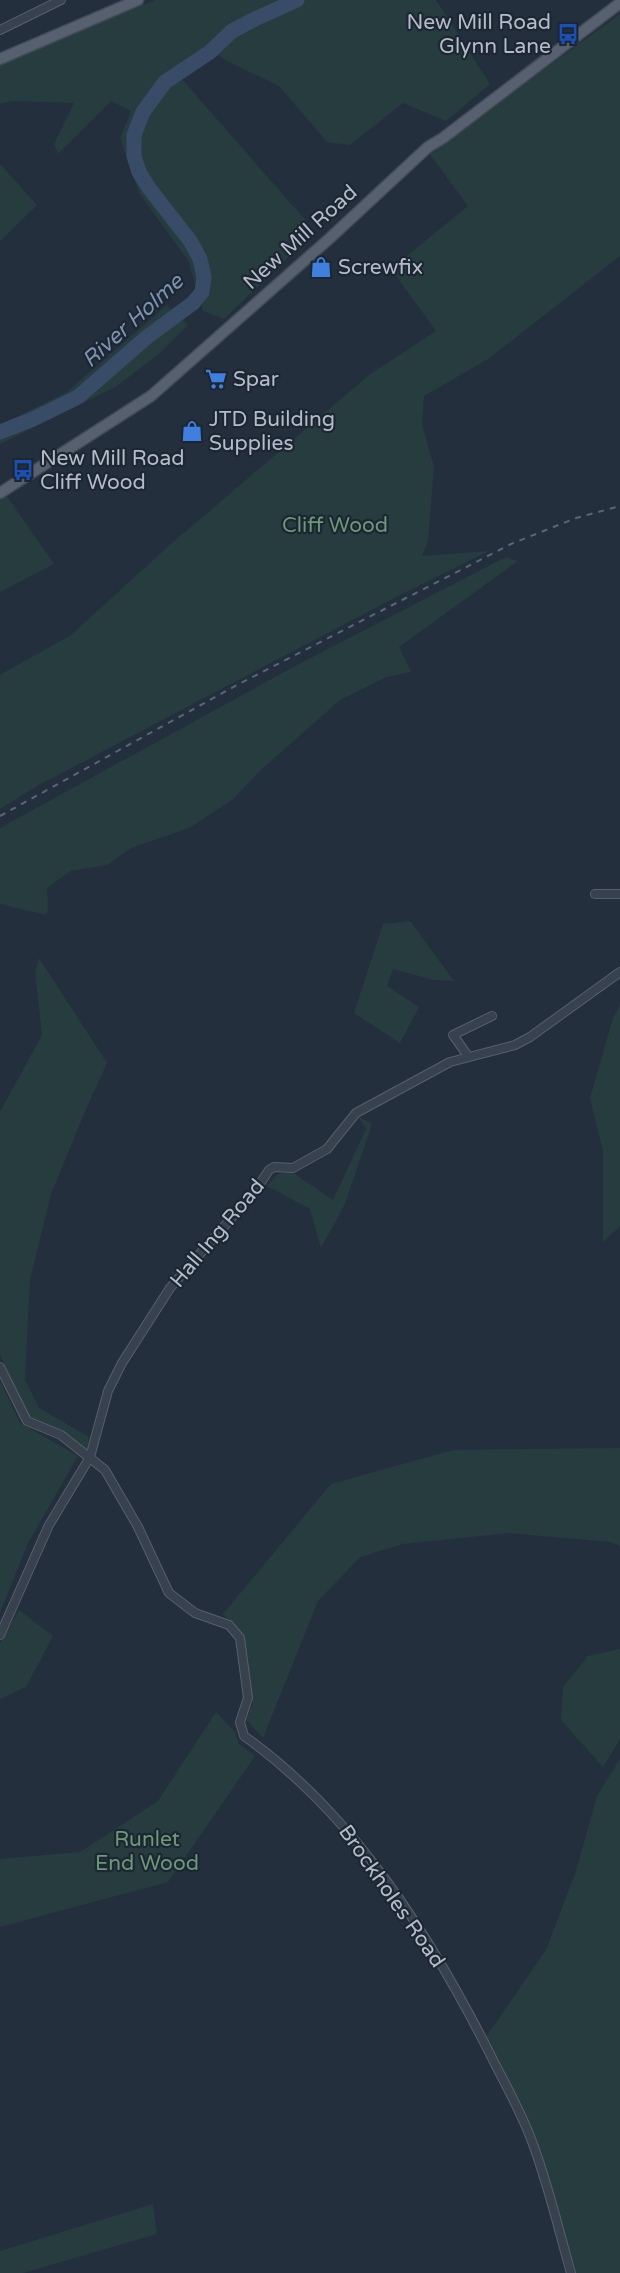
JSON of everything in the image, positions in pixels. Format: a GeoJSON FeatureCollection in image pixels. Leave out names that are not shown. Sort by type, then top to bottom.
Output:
{"type":"FeatureCollection","features":[{"type":"Feature","properties":{"kind":"main road"},"geometry":{"type":"LineString","coordinates":[[0,59],[132,1]]}},
{"type":"Feature","properties":{"kind":"main road","name":"New Mill Road"},"geometry":{"type":"LineString","coordinates":[[0,493],[151,396],[330,238],[428,147],[620,3]]}},
{"type":"Feature","properties":{"kind":"street"},"geometry":{"type":"LineString","coordinates":[[3,29],[61,0]]}},
{"type":"Feature","properties":{"kind":"street"},"geometry":{"type":"LineString","coordinates":[[595,894],[620,894]]}},
{"type":"Feature","properties":{"kind":"street","name":"Hall Ing Road"},"geometry":{"type":"LineString","coordinates":[[0,1635],[49,1525],[90,1457],[108,1391],[122,1363],[166,1294],[255,1191],[269,1170],[274,1167],[293,1168],[327,1149],[356,1113],[450,1062],[515,1045],[530,1037],[620,972]]}},
{"type":"Feature","properties":{"kind":"street"},"geometry":{"type":"LineString","coordinates":[[468,1056],[453,1035],[492,1016]]}},
{"type":"Feature","properties":{"kind":"street","name":"Brockholes Road"},"geometry":{"type":"LineString","coordinates":[[0,1367],[27,1421],[61,1435],[105,1470],[138,1527],[170,1593],[195,1613],[229,1625],[239,1636],[248,1698],[240,1722],[244,1736],[284,1768],[334,1814],[375,1865],[456,1987],[534,2146],[571,2273]]}},
{"type":"Feature","properties":{"kind":"green space"},"geometry":{"type":"Polygon","coordinates":[[[155,0],[436,0],[490,84],[446,121],[403,103],[350,145],[327,142],[279,86],[217,54],[180,77],[315,231],[224,319],[203,311],[188,260],[139,193],[120,138],[131,111],[111,101],[58,154],[54,144],[74,103],[12,101],[0,104],[0,64],[155,0]]]}},
{"type":"Feature","properties":{"kind":"green space","name":"Cliff Wood"},"geometry":{"type":"Polygon","coordinates":[[[620,14],[620,256],[488,359],[424,396],[422,424],[434,467],[428,541],[422,556],[489,551],[400,595],[37,786],[0,809],[0,675],[71,635],[172,543],[369,375],[436,331],[391,269],[468,206],[429,153],[620,14]]]}},
{"type":"Feature","properties":{"kind":"green space"},"geometry":{"type":"Polygon","coordinates":[[[0,164],[37,205],[0,241],[0,164]]]}},
{"type":"Feature","properties":{"kind":"green space"},"geometry":{"type":"Polygon","coordinates":[[[167,305],[188,325],[161,352],[117,386],[0,444],[0,425],[67,392],[167,305]]]}},
{"type":"Feature","properties":{"kind":"green space"},"geometry":{"type":"Polygon","coordinates":[[[6,495],[54,564],[0,592],[0,498],[6,495]]]}},
{"type":"Feature","properties":{"kind":"green space"},"geometry":{"type":"Polygon","coordinates":[[[506,557],[518,561],[399,647],[411,672],[386,677],[340,700],[263,768],[232,800],[189,828],[131,848],[107,865],[71,871],[47,888],[46,915],[0,904],[0,828],[295,666],[506,557]]]}},
{"type":"Feature","properties":{"kind":"green space"},"geometry":{"type":"Polygon","coordinates":[[[410,921],[454,981],[434,980],[393,969],[387,986],[419,1007],[400,1043],[354,1013],[383,924],[410,921]]]}},
{"type":"Feature","properties":{"kind":"green space"},"geometry":{"type":"Polygon","coordinates":[[[39,958],[107,1063],[51,1194],[30,1280],[25,1380],[39,1408],[89,1437],[87,1449],[67,1434],[29,1418],[0,1355],[0,1112],[42,1035],[35,972],[39,958]]]}},
{"type":"Feature","properties":{"kind":"green space"},"geometry":{"type":"Polygon","coordinates":[[[620,1005],[620,1226],[603,1242],[603,1151],[590,1098],[613,1018],[620,1005]]]}},
{"type":"Feature","properties":{"kind":"green space"},"geometry":{"type":"Polygon","coordinates":[[[358,1116],[372,1124],[345,1204],[321,1248],[310,1209],[267,1186],[278,1174],[292,1172],[333,1200],[366,1129],[358,1116]]]}},
{"type":"Feature","properties":{"kind":"green space"},"geometry":{"type":"Polygon","coordinates":[[[0,1381],[20,1423],[78,1456],[28,1543],[0,1613],[0,1381]]]}},
{"type":"Feature","properties":{"kind":"green space"},"geometry":{"type":"Polygon","coordinates":[[[620,1448],[620,1546],[610,1542],[508,1533],[403,1544],[360,1557],[318,1601],[263,1738],[246,1720],[253,1703],[245,1640],[239,1629],[223,1614],[331,1484],[453,1450],[620,1448]]]}},
{"type":"Feature","properties":{"kind":"green space"},"geometry":{"type":"Polygon","coordinates":[[[19,1610],[53,1636],[26,1687],[0,1699],[0,1643],[19,1610]]]}},
{"type":"Feature","properties":{"kind":"green space"},"geometry":{"type":"Polygon","coordinates":[[[620,1649],[620,1739],[603,1767],[561,1720],[563,1687],[588,1656],[620,1649]]]}},
{"type":"Feature","properties":{"kind":"green space","name":"Runlet End Wood"},"geometry":{"type":"Polygon","coordinates":[[[216,1712],[235,1732],[239,1744],[255,1756],[168,1882],[0,1927],[0,1859],[80,1852],[158,1801],[216,1712]]]}},
{"type":"Feature","properties":{"kind":"green space"},"geometry":{"type":"Polygon","coordinates":[[[620,1759],[620,2273],[576,2273],[536,2138],[486,2037],[546,1950],[576,1871],[597,1796],[620,1759]]]}},
{"type":"Feature","properties":{"kind":"green space"},"geometry":{"type":"Polygon","coordinates":[[[153,2204],[157,2234],[23,2273],[0,2273],[0,2251],[153,2204]]]}},
{"type":"Feature","properties":{"kind":"waterway","name":"River Holme"},"geometry":{"type":"LineString","coordinates":[[0,432],[78,397],[147,337],[193,303],[202,292],[204,277],[200,259],[191,242],[139,172],[134,156],[134,135],[143,112],[165,82],[210,52],[232,31],[297,0]]}},
{"type":"Feature","properties":{"kind":"railway"},"geometry":{"type":"LineString","coordinates":[[0,816],[237,685],[511,544],[576,518],[620,506]]}},
{"type":"Feature","properties":{"kind":"place","name":"New Mill Road Glynn Lane"},"geometry":{"type":"Point","coordinates":[568,34]}},
{"type":"Feature","properties":{"kind":"place","name":"Screwfix"},"geometry":{"type":"Point","coordinates":[321,267]}},
{"type":"Feature","properties":{"kind":"place","name":"Spar"},"geometry":{"type":"Point","coordinates":[216,379]}},
{"type":"Feature","properties":{"kind":"place","name":"JTD Building Supplies"},"geometry":{"type":"Point","coordinates":[192,431]}},
{"type":"Feature","properties":{"kind":"place","name":"New Mill Road Cliff Wood"},"geometry":{"type":"Point","coordinates":[23,470]}}]}
